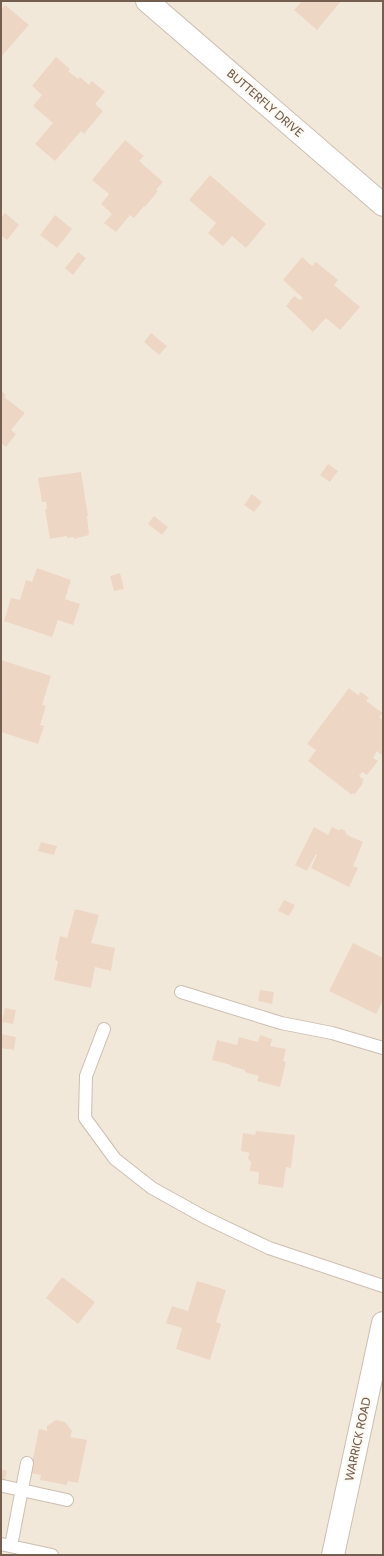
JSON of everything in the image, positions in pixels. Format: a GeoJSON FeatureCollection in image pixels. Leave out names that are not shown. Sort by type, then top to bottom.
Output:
{"type":"FeatureCollection","features":[{"type":"Feature","properties":{"kind":"street","name":"BUTTERFLY DRIVE"},"geometry":{"type":"LineString","coordinates":[[147,1],[383,205]]}},
{"type":"Feature","properties":{"kind":"street","name":"WARRICK ROAD"},"geometry":{"type":"LineString","coordinates":[[334,1555],[383,1323]]}},
{"type":"Feature","properties":{"kind":"lane"},"geometry":{"type":"LineString","coordinates":[[181,992],[281,1023],[332,1032],[383,1048]]}},
{"type":"Feature","properties":{"kind":"lane"},"geometry":{"type":"LineString","coordinates":[[104,1029],[86,1076],[85,1118],[115,1159],[152,1188],[206,1218],[269,1248],[383,1286]]}},
{"type":"Feature","properties":{"kind":"lane"},"geometry":{"type":"LineString","coordinates":[[27,1463],[22,1490],[6,1545],[52,1555]]}},
{"type":"Feature","properties":{"kind":"lane"},"geometry":{"type":"LineString","coordinates":[[3,1486],[67,1500]]}},
{"type":"Feature","properties":{"kind":"shaded area"},"geometry":{"type":"Polygon","coordinates":[[[1,1],[383,1],[383,1555],[1,1555],[1,1]]]}},
{"type":"Feature","properties":{"kind":"building"},"geometry":{"type":"Polygon","coordinates":[[[302,1],[341,1],[317,30],[294,10],[302,1]]]}},
{"type":"Feature","properties":{"kind":"building"},"geometry":{"type":"Polygon","coordinates":[[[5,5],[29,25],[1,57],[1,10],[5,5]]]}},
{"type":"Feature","properties":{"kind":"building"},"geometry":{"type":"Polygon","coordinates":[[[56,57],[70,69],[68,71],[78,79],[80,77],[89,85],[92,81],[105,92],[95,104],[103,111],[84,134],[81,131],[55,161],[35,144],[53,123],[33,106],[42,95],[32,86],[56,57]]]}},
{"type":"Feature","properties":{"kind":"building"},"geometry":{"type":"Polygon","coordinates":[[[125,140],[144,156],[139,161],[163,182],[156,190],[158,191],[145,207],[144,206],[134,218],[130,215],[116,232],[104,223],[112,214],[101,204],[109,194],[92,180],[125,140]]]}},
{"type":"Feature","properties":{"kind":"building"},"geometry":{"type":"Polygon","coordinates":[[[210,175],[266,224],[246,248],[232,236],[223,246],[208,233],[216,223],[189,200],[210,175]]]}},
{"type":"Feature","properties":{"kind":"building"},"geometry":{"type":"Polygon","coordinates":[[[5,213],[19,225],[7,240],[1,235],[1,218],[5,213]]]}},
{"type":"Feature","properties":{"kind":"building"},"geometry":{"type":"Polygon","coordinates":[[[55,215],[72,229],[57,248],[40,235],[55,215]]]}},
{"type":"Feature","properties":{"kind":"building"},"geometry":{"type":"Polygon","coordinates":[[[78,252],[86,258],[73,275],[65,268],[78,252]]]}},
{"type":"Feature","properties":{"kind":"building"},"geometry":{"type":"Polygon","coordinates":[[[302,257],[312,266],[316,262],[338,280],[334,285],[360,307],[340,330],[326,318],[313,332],[286,306],[294,296],[300,300],[303,298],[283,280],[302,257]]]}},
{"type":"Feature","properties":{"kind":"building"},"geometry":{"type":"Polygon","coordinates":[[[151,333],[167,346],[159,355],[144,342],[151,333]]]}},
{"type":"Feature","properties":{"kind":"building"},"geometry":{"type":"Polygon","coordinates":[[[1,391],[6,395],[4,397],[25,413],[11,430],[16,434],[6,447],[1,443],[1,391]]]}},
{"type":"Feature","properties":{"kind":"building"},"geometry":{"type":"Polygon","coordinates":[[[328,464],[338,471],[330,482],[320,475],[328,464]]]}},
{"type":"Feature","properties":{"kind":"building"},"geometry":{"type":"Polygon","coordinates":[[[81,472],[88,516],[89,535],[74,539],[74,537],[67,538],[67,536],[50,539],[45,509],[47,509],[46,502],[42,502],[38,478],[81,472]]]}},
{"type":"Feature","properties":{"kind":"building"},"geometry":{"type":"Polygon","coordinates":[[[252,494],[262,502],[254,512],[244,505],[252,494]]]}},
{"type":"Feature","properties":{"kind":"building"},"geometry":{"type":"Polygon","coordinates":[[[154,516],[168,527],[162,535],[148,524],[154,516]]]}},
{"type":"Feature","properties":{"kind":"building"},"geometry":{"type":"Polygon","coordinates":[[[37,568],[71,580],[65,599],[80,604],[73,625],[58,620],[52,637],[4,621],[11,598],[20,600],[26,580],[32,582],[37,568]]]}},
{"type":"Feature","properties":{"kind":"building"},"geometry":{"type":"Polygon","coordinates":[[[120,573],[124,589],[114,591],[110,576],[120,573]]]}},
{"type":"Feature","properties":{"kind":"building"},"geometry":{"type":"Polygon","coordinates":[[[1,660],[51,676],[42,705],[46,706],[40,725],[44,726],[38,744],[1,732],[1,691],[3,688],[1,687],[1,660]]]}},
{"type":"Feature","properties":{"kind":"building"},"geometry":{"type":"Polygon","coordinates":[[[349,688],[358,695],[361,692],[369,698],[366,701],[383,713],[379,717],[383,720],[383,756],[377,751],[373,758],[378,761],[367,775],[362,772],[359,776],[364,780],[362,782],[363,783],[355,794],[353,793],[352,795],[308,761],[316,750],[307,744],[349,688]]]}},
{"type":"Feature","properties":{"kind":"building"},"geometry":{"type":"Polygon","coordinates":[[[314,827],[328,835],[332,827],[338,830],[342,829],[347,835],[363,842],[353,866],[358,868],[349,887],[311,868],[317,855],[316,854],[307,871],[295,865],[314,827]]]}},
{"type":"Feature","properties":{"kind":"building"},"geometry":{"type":"Polygon","coordinates":[[[41,842],[57,846],[54,855],[38,851],[41,842]]]}},
{"type":"Feature","properties":{"kind":"building"},"geometry":{"type":"Polygon","coordinates":[[[284,900],[295,905],[289,916],[278,911],[284,900]]]}},
{"type":"Feature","properties":{"kind":"building"},"geometry":{"type":"Polygon","coordinates":[[[75,909],[99,915],[91,943],[115,948],[111,971],[95,967],[91,988],[54,980],[58,961],[55,960],[60,936],[67,938],[75,909]]]}},
{"type":"Feature","properties":{"kind":"building"},"geometry":{"type":"Polygon","coordinates":[[[353,943],[383,958],[383,1000],[376,1014],[329,991],[353,943]]]}},
{"type":"Feature","properties":{"kind":"building"},"geometry":{"type":"Polygon","coordinates":[[[260,990],[274,992],[272,1004],[258,1001],[260,990]]]}},
{"type":"Feature","properties":{"kind":"building"},"geometry":{"type":"Polygon","coordinates":[[[5,1008],[16,1010],[13,1024],[2,1022],[5,1008]]]}},
{"type":"Feature","properties":{"kind":"building"},"geometry":{"type":"Polygon","coordinates":[[[1,1034],[16,1037],[14,1050],[1,1048],[1,1034]]]}},
{"type":"Feature","properties":{"kind":"building"},"geometry":{"type":"Polygon","coordinates":[[[260,1035],[272,1039],[270,1046],[286,1049],[283,1061],[286,1062],[280,1087],[257,1081],[259,1076],[245,1072],[245,1070],[231,1065],[212,1060],[217,1040],[237,1045],[239,1037],[258,1042],[260,1035]]]}},
{"type":"Feature","properties":{"kind":"building"},"geometry":{"type":"Polygon","coordinates":[[[256,1131],[295,1135],[291,1168],[286,1167],[283,1188],[258,1184],[259,1172],[250,1171],[251,1162],[248,1159],[250,1153],[241,1151],[243,1133],[255,1135],[256,1131]]]}},
{"type":"Feature","properties":{"kind":"building"},"geometry":{"type":"Polygon","coordinates":[[[62,1277],[95,1302],[78,1324],[46,1298],[62,1277]]]}},
{"type":"Feature","properties":{"kind":"building"},"geometry":{"type":"Polygon","coordinates":[[[197,1281],[226,1290],[216,1322],[221,1324],[210,1360],[176,1349],[182,1328],[166,1323],[172,1306],[188,1311],[197,1281]]]}},
{"type":"Feature","properties":{"kind":"building"},"geometry":{"type":"Polygon","coordinates":[[[56,1420],[65,1422],[72,1431],[70,1437],[87,1440],[78,1483],[68,1481],[67,1485],[40,1480],[41,1475],[30,1473],[39,1429],[47,1431],[47,1426],[56,1420]]]}},
{"type":"Feature","properties":{"kind":"building"},"geometry":{"type":"Polygon","coordinates":[[[1,1469],[7,1471],[2,1493],[1,1493],[1,1469]]]}}]}
